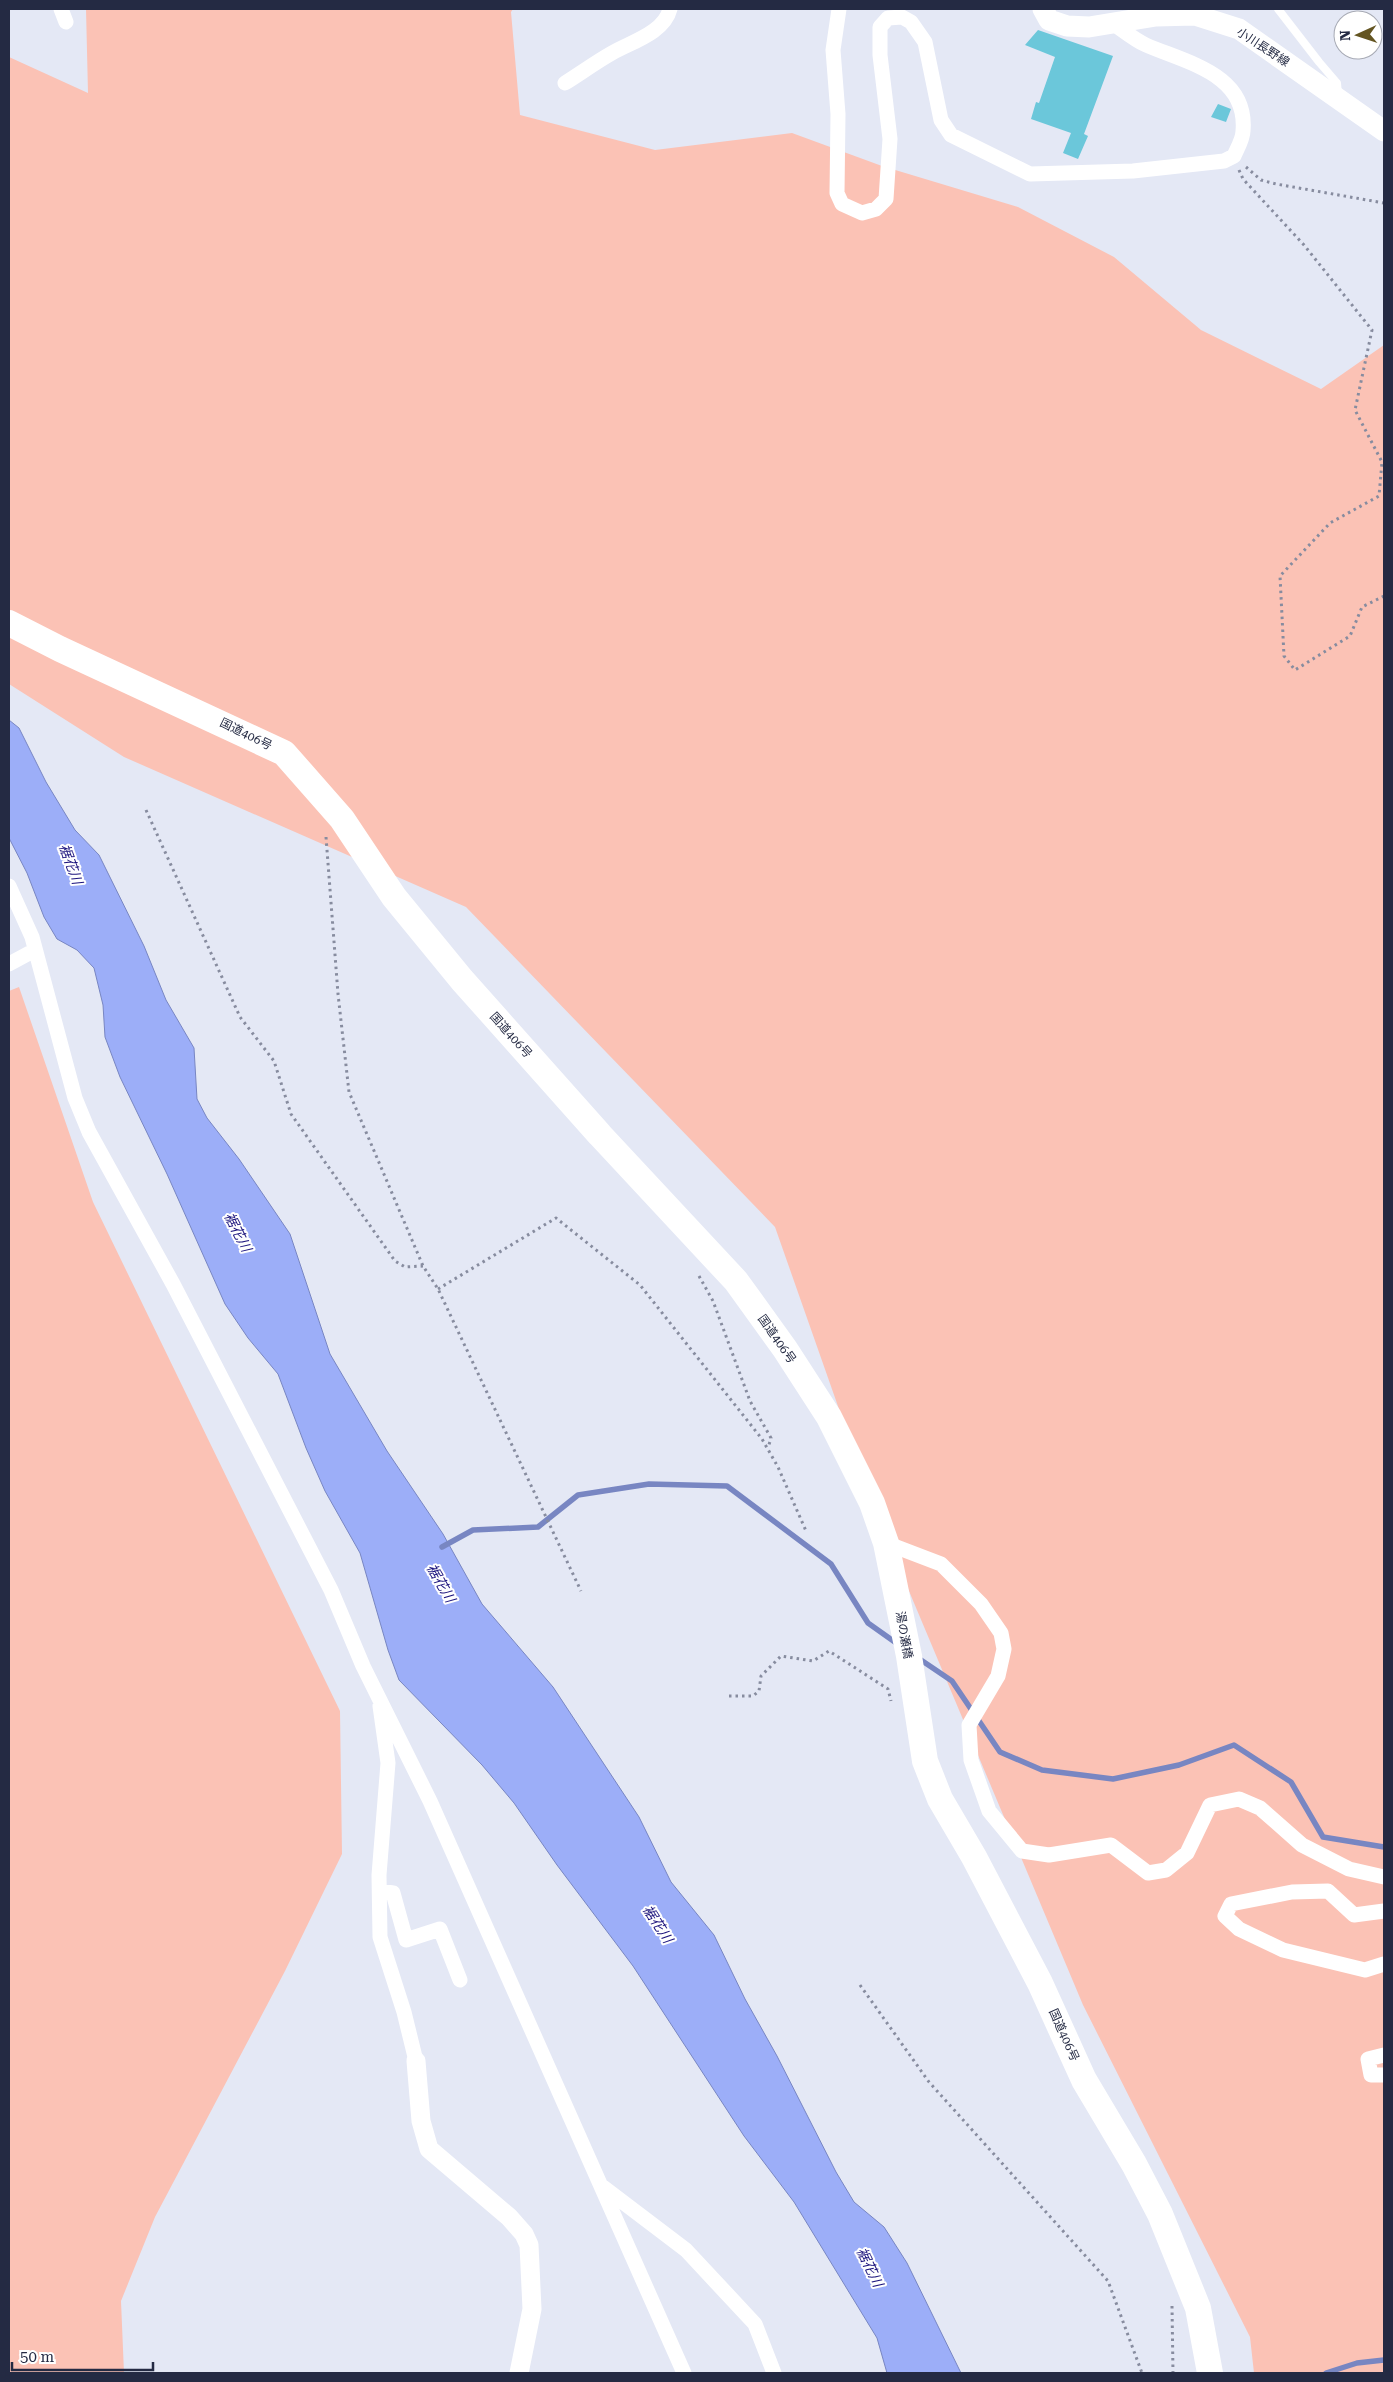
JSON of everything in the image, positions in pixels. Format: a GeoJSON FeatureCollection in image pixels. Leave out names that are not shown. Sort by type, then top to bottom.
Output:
{"type":"FeatureCollection","features":[{"type":"Feature","properties":{"kind":"highway","name":"国道406号"},"geometry":{"type":"LineString","coordinates":[[9,622],[60,649],[284,753],[342,819],[394,897],[462,980],[600,1135],[736,1281],[785,1349],[829,1417],[872,1503],[886,1543],[893,1572]]}},
{"type":"Feature","properties":{"kind":"highway","name":"湯の瀬橋"},"geometry":{"type":"LineString","coordinates":[[893,1572],[904,1702]]}},
{"type":"Feature","properties":{"kind":"highway","name":"国道406号"},"geometry":{"type":"LineString","coordinates":[[904,1702],[940,1799],[974,1857],[1040,1983],[1084,2080],[1134,2164],[1160,2214],[1198,2308],[1210,2373]]}},
{"type":"Feature","properties":{"kind":"main road","name":"小川長野線"},"geometry":{"type":"LineString","coordinates":[[1043,9],[1049,20],[1066,26],[1089,27],[1114,24],[1142,13],[1195,15],[1239,29],[1384,131]]}},
{"type":"Feature","properties":{"kind":"street"},"geometry":{"type":"LineString","coordinates":[[565,83],[613,53],[644,37],[669,14],[670,9]]}},
{"type":"Feature","properties":{"kind":"street"},"geometry":{"type":"LineString","coordinates":[[839,9],[833,50],[838,114],[837,193],[842,204],[862,213],[876,209],[886,198],[890,139],[880,55],[880,27],[888,18],[902,17],[912,22],[925,42],[941,120],[951,135],[1030,174],[1140,170],[1224,161],[1234,156],[1243,133],[1239,101],[1234,91],[1223,80],[1184,59],[1144,44],[1114,24]]}},
{"type":"Feature","properties":{"kind":"street"},"geometry":{"type":"LineString","coordinates":[[9,886],[35,950],[75,1098],[89,1132],[174,1284],[331,1590],[363,1666],[430,1801],[684,2373]]}},
{"type":"Feature","properties":{"kind":"street"},"geometry":{"type":"LineString","coordinates":[[9,964],[35,950]]}},
{"type":"Feature","properties":{"kind":"street"},"geometry":{"type":"LineString","coordinates":[[886,1543],[941,1564],[981,1604],[1001,1634],[1004,1649],[998,1676],[969,1726],[971,1760],[989,1810],[1022,1851],[1049,1856],[1111,1845],[1148,1873],[1166,1870],[1187,1853],[1210,1805],[1239,1799],[1260,1808],[1302,1845],[1349,1869],[1384,1877]]}},
{"type":"Feature","properties":{"kind":"street"},"geometry":{"type":"LineString","coordinates":[[378,1694],[388,1762],[380,1891],[380,1937],[404,2012],[416,2062],[421,2121],[429,2149],[509,2216],[524,2234],[529,2245],[532,2309],[519,2373]]}},
{"type":"Feature","properties":{"kind":"street"},"geometry":{"type":"LineString","coordinates":[[380,1891],[393,1893],[406,1940],[440,1929],[460,1980]]}},
{"type":"Feature","properties":{"kind":"street"},"geometry":{"type":"LineString","coordinates":[[1384,1911],[1354,1915],[1328,1891],[1292,1892],[1231,1904],[1225,1916],[1240,1929],[1283,1950],[1365,1970],[1384,1964]]}},
{"type":"Feature","properties":{"kind":"street"},"geometry":{"type":"LineString","coordinates":[[1384,2055],[1368,2059],[1371,2075],[1384,2075]]}},
{"type":"Feature","properties":{"kind":"street"},"geometry":{"type":"LineString","coordinates":[[602,2186],[686,2250],[755,2324],[774,2373]]}},
{"type":"Feature","properties":{"kind":"lane"},"geometry":{"type":"LineString","coordinates":[[1278,9],[1338,83],[1339,98]]}},
{"type":"Feature","properties":{"kind":"path"},"geometry":{"type":"LineString","coordinates":[[1234,156],[1261,180],[1384,203]]}},
{"type":"Feature","properties":{"kind":"path"},"geometry":{"type":"LineString","coordinates":[[1234,156],[1243,179],[1304,246],[1372,330],[1355,410],[1382,462],[1379,496],[1330,524],[1280,576],[1284,656],[1295,670],[1350,636],[1362,607],[1384,596]]}},
{"type":"Feature","properties":{"kind":"path"},"geometry":{"type":"LineString","coordinates":[[146,810],[240,1017],[274,1061],[291,1114],[395,1261],[405,1267],[422,1266]]}},
{"type":"Feature","properties":{"kind":"path"},"geometry":{"type":"LineString","coordinates":[[326,833],[338,994],[349,1092],[422,1266],[438,1289],[581,1591]]}},
{"type":"Feature","properties":{"kind":"path"},"geometry":{"type":"LineString","coordinates":[[438,1289],[556,1218],[640,1286],[768,1449],[806,1530]]}},
{"type":"Feature","properties":{"kind":"path"},"geometry":{"type":"LineString","coordinates":[[698,1275],[713,1301],[733,1350],[750,1401],[771,1438],[768,1449]]}},
{"type":"Feature","properties":{"kind":"path"},"geometry":{"type":"LineString","coordinates":[[729,1696],[753,1696],[759,1691],[761,1676],[781,1656],[813,1661],[829,1651],[888,1689],[904,1702]]}},
{"type":"Feature","properties":{"kind":"path"},"geometry":{"type":"LineString","coordinates":[[860,1985],[929,2082],[1108,2281],[1142,2373]]}},
{"type":"Feature","properties":{"kind":"path"},"geometry":{"type":"LineString","coordinates":[[1173,2373],[1172,2299],[1189,2287]]}},
{"type":"Feature","properties":{"kind":"shaded area"},"geometry":{"type":"Polygon","coordinates":[[[86,9],[513,9],[511,12],[520,115],[655,150],[792,133],[882,166],[1018,207],[1114,257],[1201,330],[1321,389],[1384,345],[1384,2373],[1254,2373],[1250,2337],[1083,2005],[872,1503],[775,1227],[466,907],[124,757],[9,684],[9,57],[88,93],[86,9]]]}},
{"type":"Feature","properties":{"kind":"shaded area"},"geometry":{"type":"Polygon","coordinates":[[[19,987],[93,1202],[340,1711],[342,1854],[285,1971],[155,2217],[121,2301],[124,2373],[9,2373],[9,991],[19,987]]]}},
{"type":"Feature","properties":{"kind":"water","name":"裾花川"},"geometry":{"type":"Polygon","coordinates":[[[9,720],[19,728],[46,782],[75,830],[99,855],[144,946],[166,1000],[194,1048],[197,1099],[207,1118],[239,1159],[290,1234],[330,1354],[387,1451],[443,1534],[482,1604],[553,1687],[639,1817],[671,1882],[714,1935],[745,1999],[777,2056],[836,2172],[854,2202],[884,2227],[907,2263],[961,2373],[887,2373],[877,2338],[794,2202],[744,2136],[633,1966],[557,1865],[514,1803],[482,1765],[399,1680],[388,1650],[360,1553],[325,1491],[306,1448],[278,1374],[248,1338],[225,1304],[167,1174],[120,1077],[105,1037],[103,1005],[94,968],[77,950],[57,939],[44,917],[27,873],[9,838],[9,720]]]}},
{"type":"Feature","properties":{"kind":"building"},"geometry":{"type":"Polygon","coordinates":[[[1038,30],[1113,56],[1084,134],[1088,136],[1078,159],[1063,153],[1071,133],[1031,119],[1036,102],[1039,103],[1055,57],[1025,45],[1038,30]]]}},
{"type":"Feature","properties":{"kind":"building"},"geometry":{"type":"Polygon","coordinates":[[[1218,104],[1231,109],[1226,122],[1211,117],[1218,104]]]}},
{"type":"Feature","properties":{"kind":"waterway"},"geometry":{"type":"LineString","coordinates":[[442,1547],[473,1530],[538,1527],[578,1495],[649,1484],[727,1486],[831,1564],[868,1623],[899,1645]]}},
{"type":"Feature","properties":{"kind":"waterway"},"geometry":{"type":"LineString","coordinates":[[918,1658],[952,1681],[1000,1752],[1042,1770],[1113,1779],[1179,1765],[1234,1745],[1291,1782],[1323,1837],[1384,1847]]}},
{"type":"Feature","properties":{"kind":"waterway"},"geometry":{"type":"LineString","coordinates":[[1326,2373],[1357,2363],[1384,2360]]}}]}
